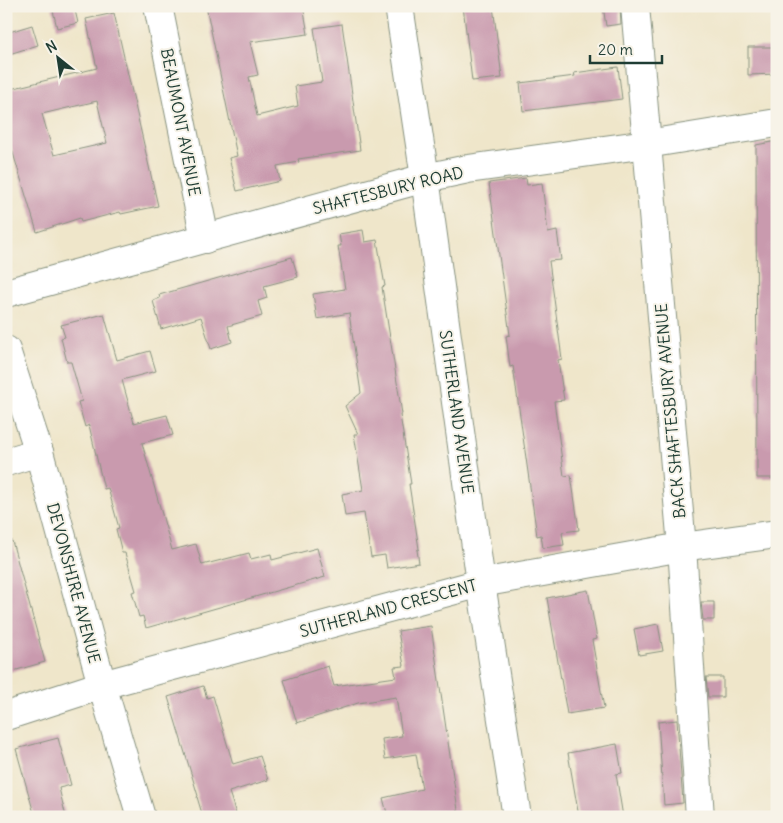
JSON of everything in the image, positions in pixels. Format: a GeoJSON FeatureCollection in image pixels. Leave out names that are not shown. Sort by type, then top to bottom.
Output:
{"type":"FeatureCollection","features":[{"type":"Feature","properties":{"kind":"street","name":"BEAUMONT AVENUE"},"geometry":{"type":"LineString","coordinates":[[158,6],[205,239]]}},
{"type":"Feature","properties":{"kind":"street","name":"SUTHERLAND AVENUE"},"geometry":{"type":"LineString","coordinates":[[399,6],[425,178],[481,583],[517,817]]}},
{"type":"Feature","properties":{"kind":"street","name":"BACK SHAFTESBURY AVENUE"},"geometry":{"type":"LineString","coordinates":[[636,6],[682,547],[700,817]]}},
{"type":"Feature","properties":{"kind":"street","name":"SHAFTESBURY ROAD"},"geometry":{"type":"LineString","coordinates":[[6,293],[425,178],[468,169],[647,144],[777,123]]}},
{"type":"Feature","properties":{"kind":"street","name":"DEVONSHIRE AVENUE"},"geometry":{"type":"LineString","coordinates":[[6,350],[39,452],[102,685],[141,817]]}},
{"type":"Feature","properties":{"kind":"street"},"geometry":{"type":"LineString","coordinates":[[6,462],[39,452]]}},
{"type":"Feature","properties":{"kind":"street","name":"SUTHERLAND CRESCENT"},"geometry":{"type":"LineString","coordinates":[[6,716],[102,685],[481,583],[682,547],[777,534]]}},
{"type":"Feature","properties":{"kind":"building"},"geometry":{"type":"Polygon","coordinates":[[[52,6],[74,6],[78,23],[57,28],[52,6]]]}},
{"type":"Feature","properties":{"kind":"building"},"geometry":{"type":"Polygon","coordinates":[[[206,6],[303,6],[308,34],[250,42],[258,75],[249,77],[257,116],[298,106],[295,86],[322,82],[314,28],[342,24],[360,150],[298,159],[299,162],[277,166],[280,181],[237,191],[229,158],[237,156],[206,6]]]}},
{"type":"Feature","properties":{"kind":"building"},"geometry":{"type":"Polygon","coordinates":[[[463,6],[493,6],[502,78],[472,81],[463,6]]]}},
{"type":"Feature","properties":{"kind":"building"},"geometry":{"type":"Polygon","coordinates":[[[603,6],[620,6],[621,24],[606,26],[603,6]]]}},
{"type":"Feature","properties":{"kind":"building"},"geometry":{"type":"Polygon","coordinates":[[[114,13],[158,206],[121,214],[120,212],[81,222],[80,218],[37,232],[6,130],[6,90],[97,68],[86,19],[114,13]],[[97,101],[42,114],[54,155],[107,143],[97,101]]]}},
{"type":"Feature","properties":{"kind":"building"},"geometry":{"type":"Polygon","coordinates":[[[32,25],[38,45],[6,55],[6,33],[32,25]]]}},
{"type":"Feature","properties":{"kind":"building"},"geometry":{"type":"Polygon","coordinates":[[[748,47],[777,47],[777,74],[748,75],[748,47]]]}},
{"type":"Feature","properties":{"kind":"building"},"geometry":{"type":"Polygon","coordinates":[[[618,67],[622,99],[523,111],[520,83],[575,76],[574,73],[618,67]]]}},
{"type":"Feature","properties":{"kind":"building"},"geometry":{"type":"Polygon","coordinates":[[[777,141],[777,478],[757,478],[756,145],[777,141]]]}},
{"type":"Feature","properties":{"kind":"building"},"geometry":{"type":"Polygon","coordinates":[[[526,178],[527,185],[542,183],[548,233],[557,231],[561,260],[549,261],[562,359],[558,360],[564,400],[554,401],[564,476],[571,475],[579,530],[562,532],[564,545],[543,548],[541,535],[537,536],[513,366],[510,367],[506,336],[510,335],[489,183],[526,178]]]}},
{"type":"Feature","properties":{"kind":"building"},"geometry":{"type":"Polygon","coordinates":[[[363,230],[365,242],[377,240],[385,286],[382,287],[402,414],[400,415],[419,549],[417,550],[419,563],[387,568],[385,555],[371,557],[364,513],[345,516],[342,494],[363,490],[354,434],[358,434],[345,406],[361,393],[349,313],[317,319],[313,294],[345,289],[338,246],[341,246],[339,234],[363,230]]]}},
{"type":"Feature","properties":{"kind":"building"},"geometry":{"type":"Polygon","coordinates":[[[292,257],[298,277],[264,286],[267,298],[258,301],[262,316],[228,326],[232,342],[211,349],[201,317],[161,329],[153,301],[160,298],[159,295],[292,257]]]}},
{"type":"Feature","properties":{"kind":"building"},"geometry":{"type":"Polygon","coordinates":[[[104,314],[117,360],[150,351],[156,371],[122,380],[134,423],[167,415],[173,435],[142,443],[172,550],[196,544],[202,565],[249,553],[251,559],[271,554],[272,560],[317,548],[325,577],[146,628],[143,616],[139,617],[132,592],[136,591],[125,553],[122,553],[116,529],[119,528],[108,488],[104,489],[89,425],[85,427],[78,402],[82,401],[71,362],[67,362],[61,338],[65,337],[61,325],[104,314]]]}},
{"type":"Feature","properties":{"kind":"building"},"geometry":{"type":"Polygon","coordinates":[[[12,541],[45,662],[6,673],[6,542],[12,541]]]}},
{"type":"Feature","properties":{"kind":"building"},"geometry":{"type":"Polygon","coordinates":[[[588,590],[597,639],[592,640],[604,708],[567,714],[547,598],[588,590]]]}},
{"type":"Feature","properties":{"kind":"building"},"geometry":{"type":"Polygon","coordinates":[[[701,602],[714,602],[714,620],[703,620],[701,602]]]}},
{"type":"Feature","properties":{"kind":"building"},"geometry":{"type":"Polygon","coordinates":[[[658,624],[663,651],[639,655],[634,629],[658,624]]]}},
{"type":"Feature","properties":{"kind":"building"},"geometry":{"type":"Polygon","coordinates":[[[431,626],[459,817],[388,817],[383,798],[422,789],[416,754],[385,759],[382,739],[402,736],[396,697],[358,703],[297,723],[284,680],[328,666],[334,686],[396,677],[394,667],[404,666],[398,631],[431,626]]]}},
{"type":"Feature","properties":{"kind":"building"},"geometry":{"type":"Polygon","coordinates":[[[706,677],[723,677],[723,697],[708,697],[706,677]]]}},
{"type":"Feature","properties":{"kind":"building"},"geometry":{"type":"Polygon","coordinates":[[[203,686],[207,698],[213,696],[233,764],[260,756],[268,780],[229,792],[237,817],[203,817],[168,697],[203,686]]]}},
{"type":"Feature","properties":{"kind":"building"},"geometry":{"type":"Polygon","coordinates":[[[677,720],[683,803],[664,805],[658,722],[677,720]]]}},
{"type":"Feature","properties":{"kind":"building"},"geometry":{"type":"Polygon","coordinates":[[[58,738],[71,785],[59,788],[66,817],[35,817],[16,749],[58,738]]]}},
{"type":"Feature","properties":{"kind":"building"},"geometry":{"type":"Polygon","coordinates":[[[617,744],[622,773],[616,774],[623,817],[579,817],[568,753],[617,744]]]}}]}
